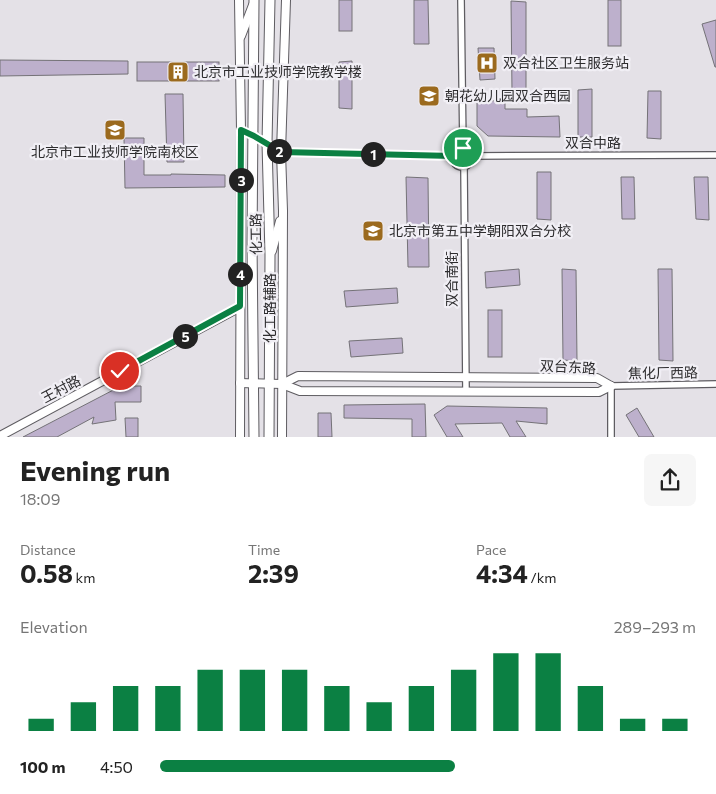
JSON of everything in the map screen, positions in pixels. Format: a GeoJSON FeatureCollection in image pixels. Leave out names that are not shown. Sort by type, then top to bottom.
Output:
{"type":"FeatureCollection","features":[{"type":"Feature","properties":{"kind":"main road","name":"化工路"},"geometry":{"type":"LineString","coordinates":[[269,436],[270,255],[267,144],[270,0]]}},
{"type":"Feature","properties":{"kind":"main road","name":"化工路"},"geometry":{"type":"LineString","coordinates":[[254,2],[252,242],[254,436]]}},
{"type":"Feature","properties":{"kind":"street"},"geometry":{"type":"LineString","coordinates":[[239,0],[241,130],[240,436]]}},
{"type":"Feature","properties":{"kind":"street","name":"化工路辅路"},"geometry":{"type":"LineString","coordinates":[[282,436],[283,210],[281,152],[286,0]]}},
{"type":"Feature","properties":{"kind":"street"},"geometry":{"type":"LineString","coordinates":[[461,0],[463,148]]}},
{"type":"Feature","properties":{"kind":"street"},"geometry":{"type":"LineString","coordinates":[[240,40],[254,2]]}},
{"type":"Feature","properties":{"kind":"street"},"geometry":{"type":"LineString","coordinates":[[241,130],[281,152],[453,156]]}},
{"type":"Feature","properties":{"kind":"street"},"geometry":{"type":"LineString","coordinates":[[463,148],[471,156],[470,162],[464,167],[458,166],[453,156],[458,149],[463,148]]}},
{"type":"Feature","properties":{"kind":"street","name":"双合中路"},"geometry":{"type":"LineString","coordinates":[[471,156],[716,155]]}},
{"type":"Feature","properties":{"kind":"street","name":"双合南街"},"geometry":{"type":"LineString","coordinates":[[464,167],[466,392]]}},
{"type":"Feature","properties":{"kind":"street"},"geometry":{"type":"LineString","coordinates":[[270,255],[283,210]]}},
{"type":"Feature","properties":{"kind":"street","name":"王村路"},"geometry":{"type":"LineString","coordinates":[[0,436],[240,306]]}},
{"type":"Feature","properties":{"kind":"street","name":"双台东路"},"geometry":{"type":"LineString","coordinates":[[282,384],[298,376],[466,377],[597,378],[611,386]]}},
{"type":"Feature","properties":{"kind":"street"},"geometry":{"type":"LineString","coordinates":[[240,383],[282,384]]}},
{"type":"Feature","properties":{"kind":"street","name":"双台东路"},"geometry":{"type":"LineString","coordinates":[[282,384],[300,391],[599,392],[611,386]]}},
{"type":"Feature","properties":{"kind":"street","name":"焦化厂西路"},"geometry":{"type":"LineString","coordinates":[[611,386],[716,384]]}},
{"type":"Feature","properties":{"kind":"street"},"geometry":{"type":"LineString","coordinates":[[611,386],[611,436]]}},
{"type":"Feature","properties":{"kind":"building"},"geometry":{"type":"Polygon","coordinates":[[[339,0],[352,0],[352,31],[339,31],[339,0]]]}},
{"type":"Feature","properties":{"kind":"building"},"geometry":{"type":"Polygon","coordinates":[[[414,0],[428,0],[429,44],[414,44],[414,0]]]}},
{"type":"Feature","properties":{"kind":"building"},"geometry":{"type":"Polygon","coordinates":[[[608,0],[621,0],[621,46],[608,46],[608,0]]]}},
{"type":"Feature","properties":{"kind":"building"},"geometry":{"type":"Polygon","coordinates":[[[511,1],[526,2],[526,93],[512,92],[511,1]]]}},
{"type":"Feature","properties":{"kind":"building"},"geometry":{"type":"Polygon","coordinates":[[[716,20],[716,67],[715,67],[702,24],[716,20]]]}},
{"type":"Feature","properties":{"kind":"building","name":"双合社区卫生服务站"},"geometry":{"type":"Polygon","coordinates":[[[478,48],[494,48],[495,79],[480,80],[478,48]]]}},
{"type":"Feature","properties":{"kind":"building"},"geometry":{"type":"Polygon","coordinates":[[[0,60],[128,61],[128,74],[0,76],[0,60]]]}},
{"type":"Feature","properties":{"kind":"building"},"geometry":{"type":"Polygon","coordinates":[[[352,61],[352,109],[339,108],[339,62],[352,61]]]}},
{"type":"Feature","properties":{"kind":"building","name":"北京市工业技师学院教学楼"},"geometry":{"type":"Polygon","coordinates":[[[137,62],[219,62],[219,81],[137,81],[137,62]]]}},
{"type":"Feature","properties":{"kind":"building"},"geometry":{"type":"Polygon","coordinates":[[[592,89],[592,137],[578,137],[578,90],[592,89]]]}},
{"type":"Feature","properties":{"kind":"building"},"geometry":{"type":"Polygon","coordinates":[[[648,91],[661,91],[661,139],[647,138],[648,91]]]}},
{"type":"Feature","properties":{"kind":"building"},"geometry":{"type":"Polygon","coordinates":[[[165,94],[183,94],[184,162],[167,162],[165,94]]]}},
{"type":"Feature","properties":{"kind":"building"},"geometry":{"type":"Polygon","coordinates":[[[505,100],[505,109],[527,109],[527,117],[559,116],[560,137],[488,136],[477,126],[477,102],[505,100]]]}},
{"type":"Feature","properties":{"kind":"building"},"geometry":{"type":"Polygon","coordinates":[[[124,138],[144,138],[144,175],[225,175],[225,187],[125,188],[124,138]]]}},
{"type":"Feature","properties":{"kind":"building"},"geometry":{"type":"Polygon","coordinates":[[[537,172],[551,172],[551,220],[537,219],[537,172]]]}},
{"type":"Feature","properties":{"kind":"building"},"geometry":{"type":"Polygon","coordinates":[[[406,177],[428,178],[429,267],[408,267],[406,177]]]}},
{"type":"Feature","properties":{"kind":"building"},"geometry":{"type":"Polygon","coordinates":[[[621,177],[634,177],[635,219],[622,219],[621,177]]]}},
{"type":"Feature","properties":{"kind":"building"},"geometry":{"type":"Polygon","coordinates":[[[694,177],[708,177],[709,220],[696,219],[694,177]]]}},
{"type":"Feature","properties":{"kind":"building"},"geometry":{"type":"Polygon","coordinates":[[[519,269],[520,285],[486,288],[485,272],[519,269]]]}},
{"type":"Feature","properties":{"kind":"building"},"geometry":{"type":"Polygon","coordinates":[[[562,269],[576,270],[577,361],[563,360],[562,269]]]}},
{"type":"Feature","properties":{"kind":"building"},"geometry":{"type":"Polygon","coordinates":[[[658,269],[672,269],[673,361],[659,360],[658,269]]]}},
{"type":"Feature","properties":{"kind":"building"},"geometry":{"type":"Polygon","coordinates":[[[397,288],[398,303],[346,307],[344,291],[397,288]]]}},
{"type":"Feature","properties":{"kind":"building"},"geometry":{"type":"Polygon","coordinates":[[[488,310],[502,310],[502,357],[488,357],[488,310]]]}},
{"type":"Feature","properties":{"kind":"building"},"geometry":{"type":"Polygon","coordinates":[[[402,338],[403,353],[351,357],[349,341],[402,338]]]}},
{"type":"Feature","properties":{"kind":"building"},"geometry":{"type":"Polygon","coordinates":[[[121,386],[141,386],[141,402],[115,402],[116,420],[92,424],[94,417],[57,437],[23,437],[121,386]]]}},
{"type":"Feature","properties":{"kind":"building"},"geometry":{"type":"Polygon","coordinates":[[[425,404],[426,437],[412,437],[412,419],[344,418],[344,405],[425,404]]]}},
{"type":"Feature","properties":{"kind":"building"},"geometry":{"type":"Polygon","coordinates":[[[447,406],[547,408],[547,424],[516,421],[526,437],[510,437],[502,423],[455,424],[463,437],[447,437],[434,415],[447,406]]]}},
{"type":"Feature","properties":{"kind":"building"},"geometry":{"type":"Polygon","coordinates":[[[637,408],[654,437],[639,437],[626,415],[637,408]]]}},
{"type":"Feature","properties":{"kind":"building"},"geometry":{"type":"Polygon","coordinates":[[[318,413],[331,413],[332,437],[318,437],[318,413]]]}},
{"type":"Feature","properties":{"kind":"building"},"geometry":{"type":"Polygon","coordinates":[[[125,418],[138,418],[138,437],[126,437],[125,418]]]}},
{"type":"Feature","properties":{"kind":"place","name":"双合社区卫生服务站"},"geometry":{"type":"Point","coordinates":[487,63]}},
{"type":"Feature","properties":{"kind":"place","name":"北京市工业技师学院教学楼"},"geometry":{"type":"Point","coordinates":[178,72]}},
{"type":"Feature","properties":{"kind":"place","name":"朝花幼儿园双合西园"},"geometry":{"type":"Point","coordinates":[429,96]}},
{"type":"Feature","properties":{"kind":"place","name":"北京市工业技师学院南校区"},"geometry":{"type":"Point","coordinates":[115,130]}},
{"type":"Feature","properties":{"kind":"place","name":"北京市第五中学朝阳双合分校"},"geometry":{"type":"Point","coordinates":[373,231]}},
{"type":"Feature","properties":{"kind":"route"},"geometry":{"type":"LineString","coordinates":[[120,371],[240,306],[241,130],[281,152],[453,156],[455,151],[463,148]]}}]}
